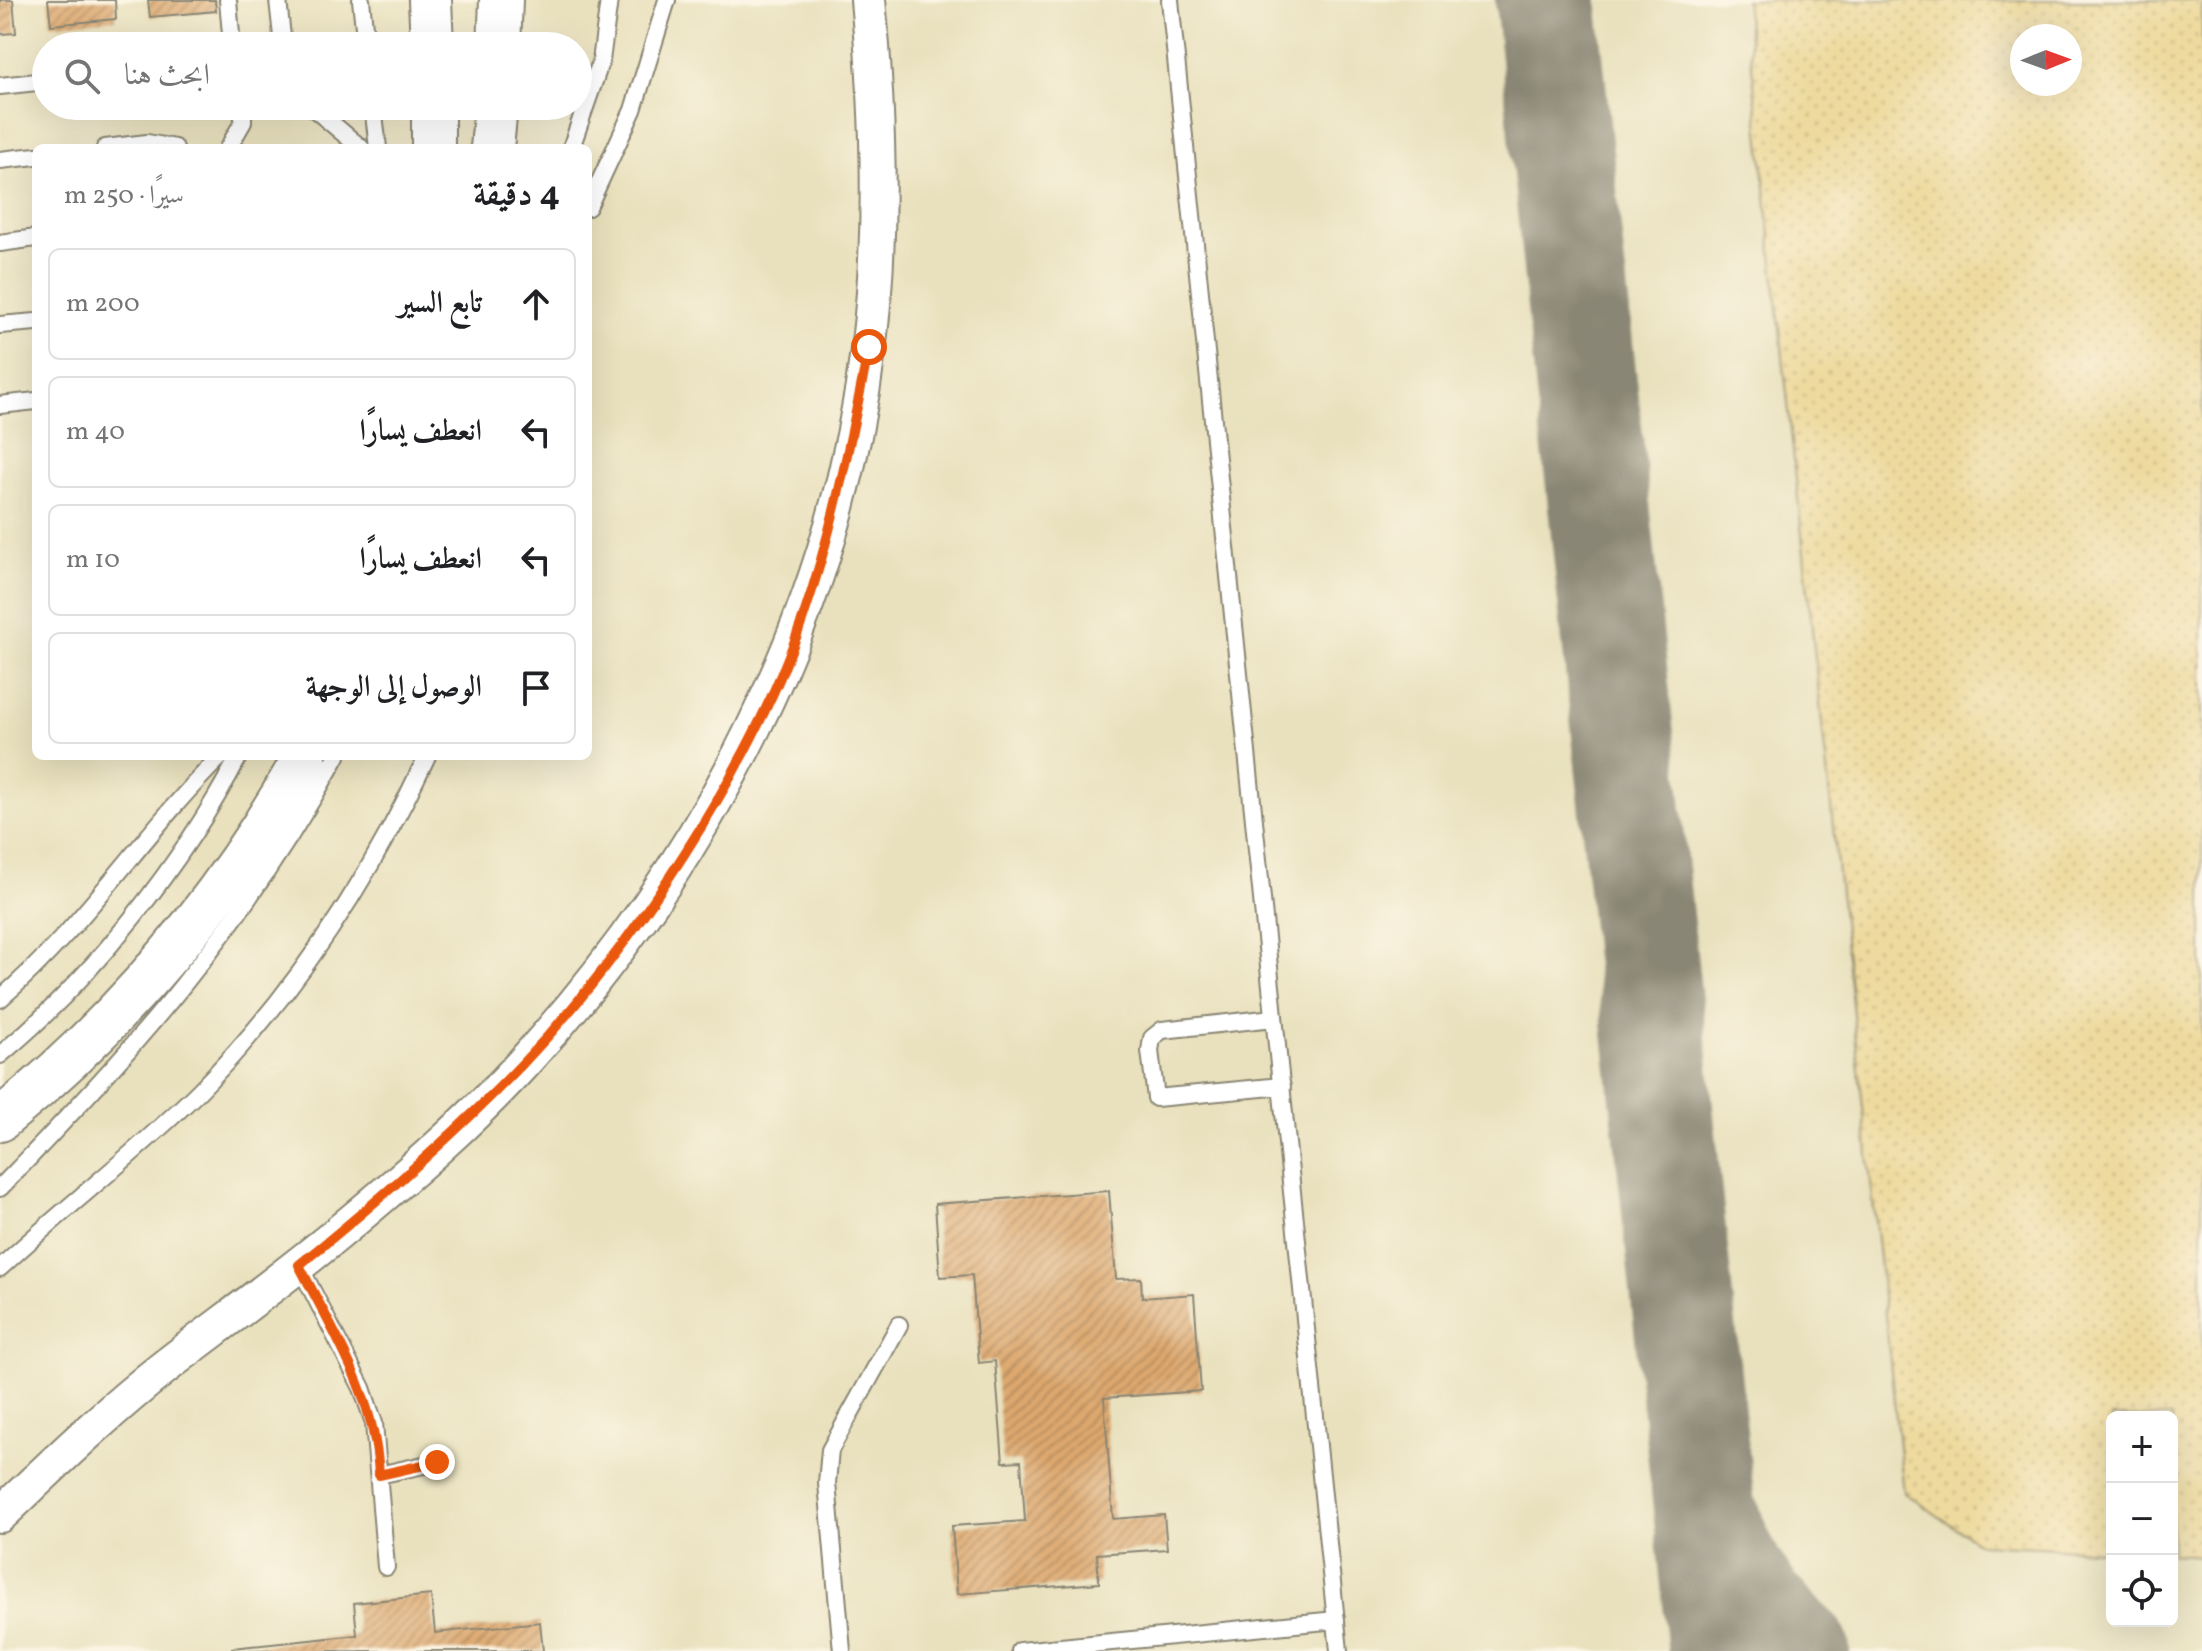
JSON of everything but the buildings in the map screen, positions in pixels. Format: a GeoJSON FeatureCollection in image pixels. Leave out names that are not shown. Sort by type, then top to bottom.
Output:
{"type":"FeatureCollection","features":[{"type":"Feature","properties":{"kind":"street"},"geometry":{"type":"LineString","coordinates":[[430,0],[431,32]]}},
{"type":"Feature","properties":{"kind":"street"},"geometry":{"type":"LineString","coordinates":[[500,32],[501,0]]}},
{"type":"Feature","properties":{"kind":"street"},"geometry":{"type":"LineString","coordinates":[[0,1515],[75,1443],[151,1378],[299,1265],[372,1204],[525,1062],[602,969],[673,870],[722,790],[766,707],[803,620],[831,527],[869,347],[878,202],[877,130],[868,0]]}},
{"type":"Feature","properties":{"kind":"street"},"geometry":{"type":"LineString","coordinates":[[433,120],[433,144]]}},
{"type":"Feature","properties":{"kind":"street"},"geometry":{"type":"LineString","coordinates":[[492,144],[495,120]]}},
{"type":"Feature","properties":{"kind":"street"},"geometry":{"type":"LineString","coordinates":[[0,1120],[57,1074],[146,984],[244,852],[302,760]]}},
{"type":"Feature","properties":{"kind":"lane"},"geometry":{"type":"LineString","coordinates":[[228,0],[231,32]]}},
{"type":"Feature","properties":{"kind":"lane"},"geometry":{"type":"LineString","coordinates":[[278,0],[281,32]]}},
{"type":"Feature","properties":{"kind":"lane"},"geometry":{"type":"LineString","coordinates":[[361,0],[364,32]]}},
{"type":"Feature","properties":{"kind":"lane"},"geometry":{"type":"LineString","coordinates":[[592,87],[601,61],[609,0]]}},
{"type":"Feature","properties":{"kind":"lane"},"geometry":{"type":"LineString","coordinates":[[592,198],[633,110],[667,0]]}},
{"type":"Feature","properties":{"kind":"lane"},"geometry":{"type":"LineString","coordinates":[[1170,0],[1339,1651]]}},
{"type":"Feature","properties":{"kind":"lane"},"geometry":{"type":"LineString","coordinates":[[0,86],[32,83]]}},
{"type":"Feature","properties":{"kind":"lane"},"geometry":{"type":"LineString","coordinates":[[230,144],[243,120]]}},
{"type":"Feature","properties":{"kind":"lane"},"geometry":{"type":"LineString","coordinates":[[328,120],[356,144]]}},
{"type":"Feature","properties":{"kind":"lane"},"geometry":{"type":"LineString","coordinates":[[375,120],[378,144]]}},
{"type":"Feature","properties":{"kind":"lane"},"geometry":{"type":"LineString","coordinates":[[572,144],[581,120]]}},
{"type":"Feature","properties":{"kind":"lane"},"geometry":{"type":"LineString","coordinates":[[0,160],[32,156]]}},
{"type":"Feature","properties":{"kind":"lane"},"geometry":{"type":"LineString","coordinates":[[0,243],[32,239]]}},
{"type":"Feature","properties":{"kind":"lane"},"geometry":{"type":"LineString","coordinates":[[0,325],[32,322]]}},
{"type":"Feature","properties":{"kind":"lane"},"geometry":{"type":"LineString","coordinates":[[0,405],[32,401]]}},
{"type":"Feature","properties":{"kind":"lane"},"geometry":{"type":"LineString","coordinates":[[0,999],[77,923],[163,817],[217,760]]}},
{"type":"Feature","properties":{"kind":"lane"},"geometry":{"type":"LineString","coordinates":[[0,1055],[53,1006],[139,907],[210,807],[237,760]]}},
{"type":"Feature","properties":{"kind":"lane"},"geometry":{"type":"LineString","coordinates":[[0,1188],[131,1052],[210,955],[281,852],[335,760]]}},
{"type":"Feature","properties":{"kind":"lane"},"geometry":{"type":"LineString","coordinates":[[0,1268],[199,1091],[274,1009],[347,906],[425,760]]}},
{"type":"Feature","properties":{"kind":"lane"},"geometry":{"type":"LineString","coordinates":[[1274,1018],[1162,1030],[1152,1038],[1150,1051],[1156,1098],[1282,1086]]}},
{"type":"Feature","properties":{"kind":"lane"},"geometry":{"type":"LineString","coordinates":[[299,1265],[369,1405],[378,1441],[386,1567]]}},
{"type":"Feature","properties":{"kind":"lane"},"geometry":{"type":"LineString","coordinates":[[842,1651],[827,1483],[830,1450],[899,1325]]}},
{"type":"Feature","properties":{"kind":"lane"},"geometry":{"type":"LineString","coordinates":[[379,1475],[437,1462]]}},
{"type":"Feature","properties":{"kind":"lane"},"geometry":{"type":"LineString","coordinates":[[1020,1651],[1336,1620]]}},
{"type":"Feature","properties":{"kind":"sand"},"geometry":{"type":"Polygon","coordinates":[[[1745,0],[2202,0],[2202,1556],[2178,1554],[2178,1411],[2106,1411],[2106,1551],[1980,1544],[1904,1493],[1745,0]]]}},
{"type":"Feature","properties":{"kind":"taxiway"},"geometry":{"type":"LineString","coordinates":[[1546,0],[1719,1651]]}},
{"type":"Feature","properties":{"kind":"taxiway"},"geometry":{"type":"LineString","coordinates":[[1714,1529],[1728,1564],[1748,1596],[1799,1651]]}},
{"type":"Feature","properties":{"kind":"route"},"geometry":{"type":"LineString","coordinates":[[437,1462],[379,1475],[378,1441],[369,1405],[299,1265],[349,1225],[525,1062],[602,969],[673,870],[722,790],[766,707],[803,620],[831,527],[869,347]]}}]}
